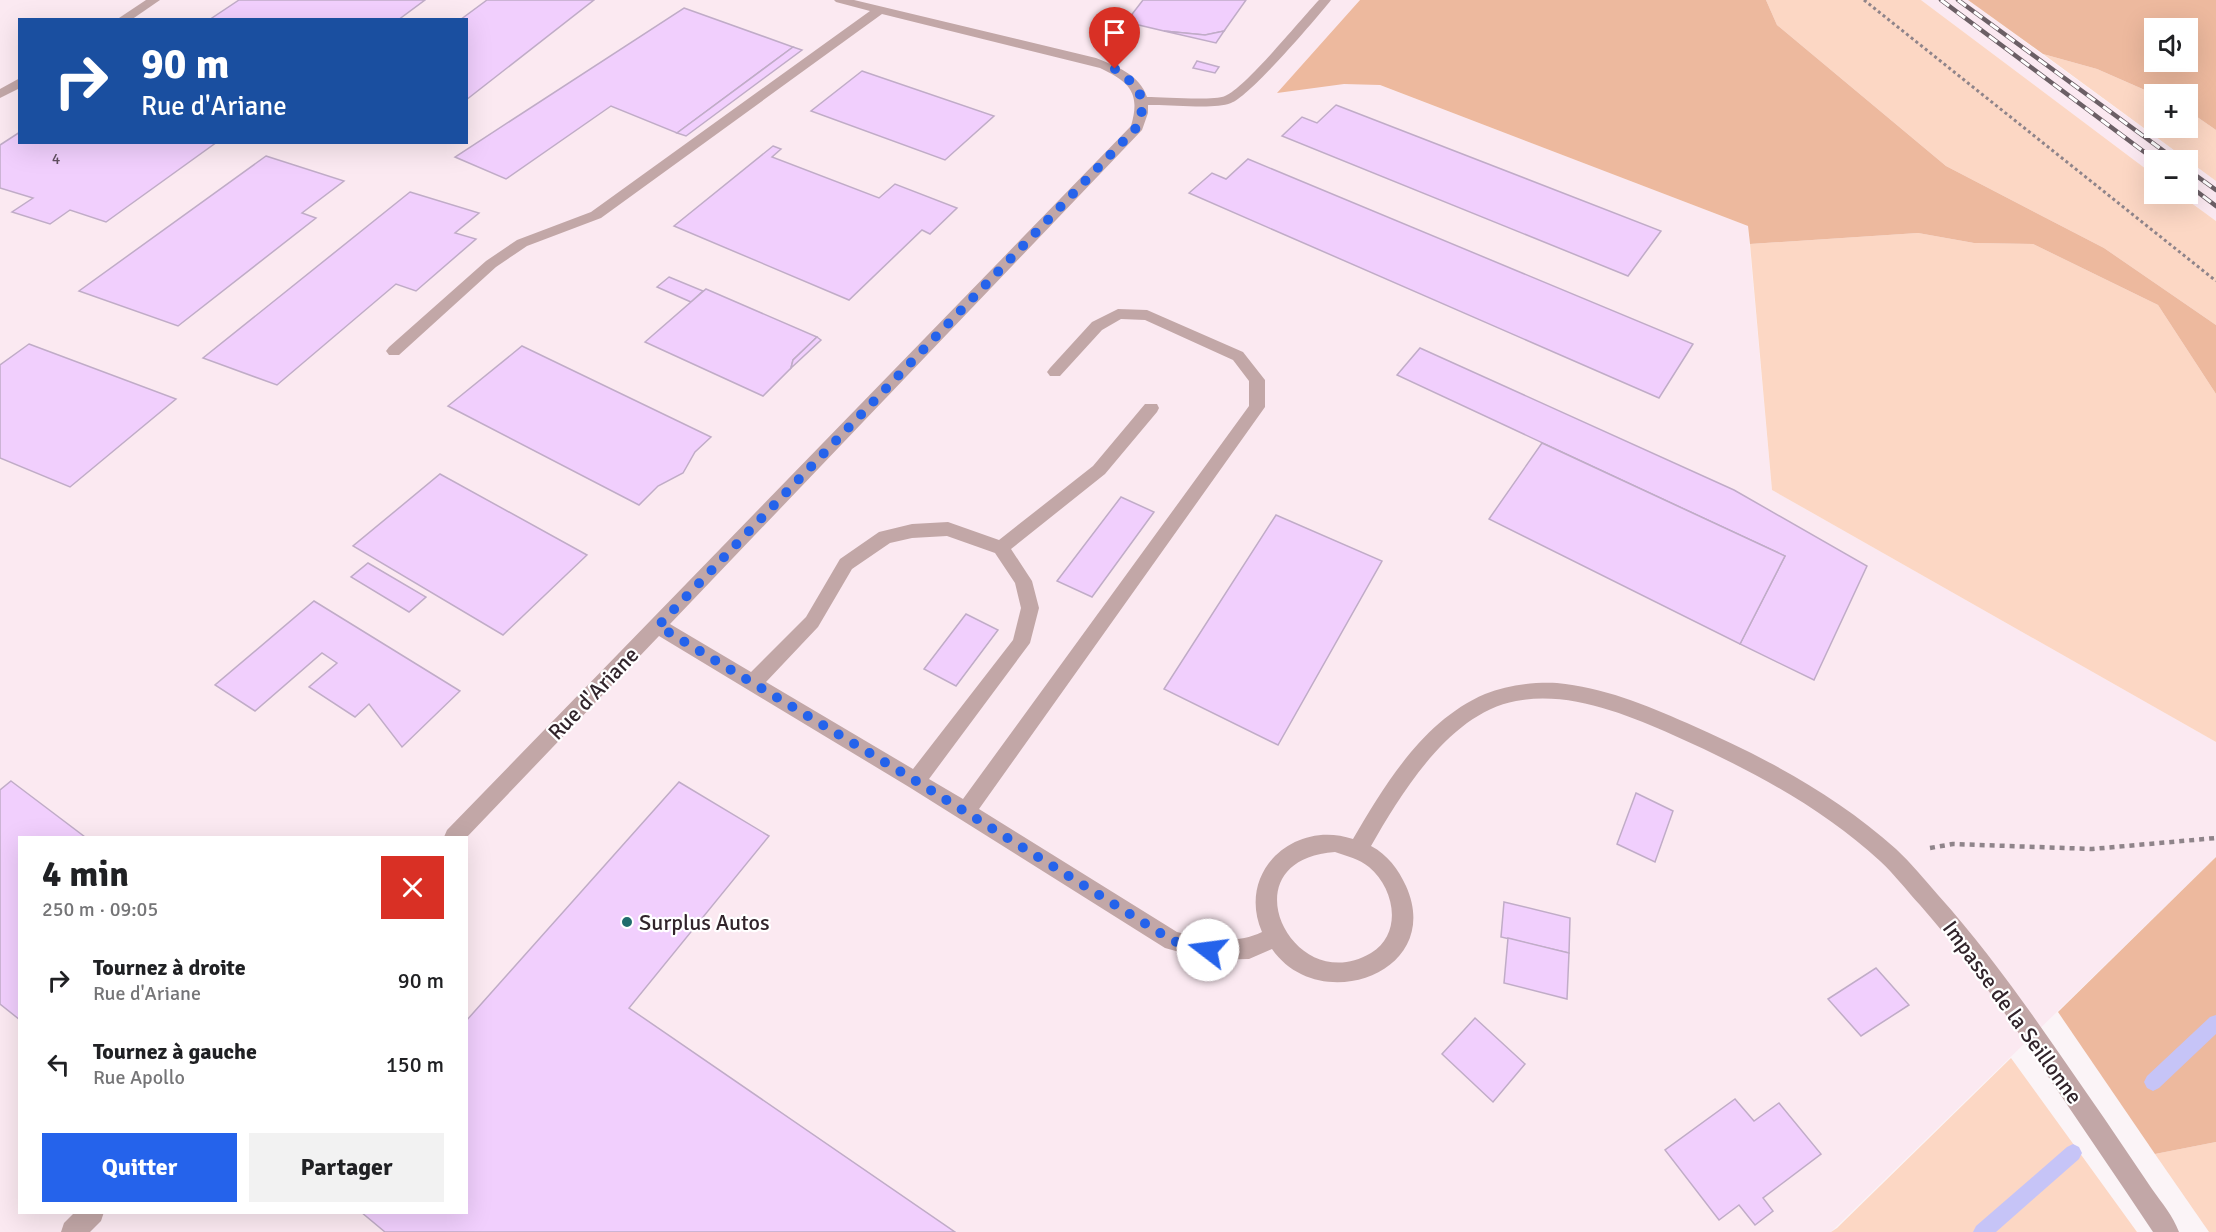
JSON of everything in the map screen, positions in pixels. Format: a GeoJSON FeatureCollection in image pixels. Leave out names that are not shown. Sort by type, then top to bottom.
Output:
{"type":"FeatureCollection","features":[{"type":"Feature","properties":{"kind":"street"},"geometry":{"type":"LineString","coordinates":[[125,18],[154,0]]}},
{"type":"Feature","properties":{"kind":"street"},"geometry":{"type":"LineString","coordinates":[[840,0],[1092,61],[1115,69],[1133,81],[1143,101],[1204,102],[1228,100],[1246,87],[1325,0]]}},
{"type":"Feature","properties":{"kind":"street"},"geometry":{"type":"LineString","coordinates":[[394,351],[491,264],[522,243],[596,215],[879,10]]}},
{"type":"Feature","properties":{"kind":"street"},"geometry":{"type":"LineString","coordinates":[[0,94],[18,83]]}},
{"type":"Feature","properties":{"kind":"street","name":"Rue d'Ariane"},"geometry":{"type":"LineString","coordinates":[[455,836],[1137,127],[1143,113],[1143,101]]}},
{"type":"Feature","properties":{"kind":"street"},"geometry":{"type":"LineString","coordinates":[[965,812],[1257,407],[1257,380],[1238,356],[1147,315],[1118,314],[1097,326],[1055,372]]}},
{"type":"Feature","properties":{"kind":"street"},"geometry":{"type":"LineString","coordinates":[[1001,548],[1099,470],[1151,408]]}},
{"type":"Feature","properties":{"kind":"street"},"geometry":{"type":"LineString","coordinates":[[753,683],[812,622],[846,564],[885,537],[912,531],[948,530],[1001,548],[1023,581],[1030,608],[1021,643],[916,781]]}},
{"type":"Feature","properties":{"kind":"street"},"geometry":{"type":"LineString","coordinates":[[658,626],[916,781],[1173,941],[1208,950],[1249,949],[1275,937]]}},
{"type":"Feature","properties":{"kind":"street","name":"Impasse de la Seillonne"},"geometry":{"type":"LineString","coordinates":[[1358,849],[1387,798],[1418,758],[1459,720],[1487,703],[1515,693],[1557,691],[1605,701],[1645,714],[1719,746],[1783,778],[1831,810],[1888,855],[1953,926],[2012,1002],[2166,1232]]}},
{"type":"Feature","properties":{"kind":"street"},"geometry":{"type":"LineString","coordinates":[[1335,843],[1358,849],[1376,861],[1390,876],[1400,894],[1403,914],[1400,933],[1391,951],[1377,964],[1359,972],[1335,974],[1312,968],[1290,955],[1275,937],[1266,914],[1266,890],[1275,869],[1290,853],[1311,844],[1335,843]]}},
{"type":"Feature","properties":{"kind":"street"},"geometry":{"type":"LineString","coordinates":[[73,1232],[90,1214]]}},
{"type":"Feature","properties":{"kind":"path"},"geometry":{"type":"LineString","coordinates":[[1864,0],[2216,281]]}},
{"type":"Feature","properties":{"kind":"path"},"geometry":{"type":"LineString","coordinates":[[1888,855],[1953,844],[2092,849],[2216,838]]}},
{"type":"Feature","properties":{"kind":"shaded area"},"geometry":{"type":"Polygon","coordinates":[[[0,0],[1360,0],[1309,58],[1748,226],[1772,490],[2216,742],[2216,857],[1831,1232],[0,1232],[0,0]]]}},
{"type":"Feature","properties":{"kind":"shaded area"},"geometry":{"type":"Polygon","coordinates":[[[1360,0],[1766,0],[1777,25],[1946,166],[2104,248],[2216,325],[2216,394],[2158,305],[2033,244],[1974,243],[1918,233],[1750,244],[1748,226],[1380,85],[1344,84],[1277,93],[1360,0]]]}},
{"type":"Feature","properties":{"kind":"shaded area"},"geometry":{"type":"Polygon","coordinates":[[[1766,0],[1921,0],[2144,167],[2144,204],[2193,204],[2216,221],[2216,325],[2104,248],[1946,166],[1777,25],[1766,0]]]}},
{"type":"Feature","properties":{"kind":"shaded area"},"geometry":{"type":"Polygon","coordinates":[[[1921,0],[1968,0],[2144,128],[2144,138],[2157,138],[2174,150],[2144,150],[2144,167],[1921,0]]]}},
{"type":"Feature","properties":{"kind":"shaded area"},"geometry":{"type":"Polygon","coordinates":[[[1968,0],[2216,0],[2216,130],[2198,118],[2198,84],[2144,84],[2144,90],[2097,69],[2043,54],[1968,0]]]}},
{"type":"Feature","properties":{"kind":"shaded area"},"geometry":{"type":"Polygon","coordinates":[[[2043,54],[2097,69],[2144,90],[2144,128],[2043,54]]]}},
{"type":"Feature","properties":{"kind":"shaded area"},"geometry":{"type":"Polygon","coordinates":[[[2198,118],[2216,130],[2216,181],[2198,168],[2198,150],[2174,150],[2157,138],[2198,138],[2198,118]]]}},
{"type":"Feature","properties":{"kind":"shaded area"},"geometry":{"type":"Polygon","coordinates":[[[2198,168],[2216,181],[2216,221],[2193,204],[2198,204],[2198,168]]]}},
{"type":"Feature","properties":{"kind":"shaded area"},"geometry":{"type":"Polygon","coordinates":[[[1918,233],[1974,243],[2033,244],[2158,305],[2216,394],[2216,742],[1772,490],[1750,244],[1918,233]]]}},
{"type":"Feature","properties":{"kind":"shaded area"},"geometry":{"type":"Polygon","coordinates":[[[2216,857],[2216,1142],[2155,1154],[2058,1012],[2216,857]]]}},
{"type":"Feature","properties":{"kind":"shaded area"},"geometry":{"type":"Polygon","coordinates":[[[2011,1058],[2137,1232],[1831,1232],[1837,1228],[2011,1058]]]}},
{"type":"Feature","properties":{"kind":"shaded area"},"geometry":{"type":"Polygon","coordinates":[[[2216,1142],[2216,1232],[2209,1232],[2155,1154],[2216,1142]]]}},
{"type":"Feature","properties":{"kind":"building"},"geometry":{"type":"Polygon","coordinates":[[[239,0],[425,0],[401,18],[212,18],[239,0]]]}},
{"type":"Feature","properties":{"kind":"building"},"geometry":{"type":"Polygon","coordinates":[[[487,0],[594,0],[468,98],[468,18],[463,18],[487,0]]]}},
{"type":"Feature","properties":{"kind":"building"},"geometry":{"type":"Polygon","coordinates":[[[1143,0],[1246,0],[1224,31],[1205,35],[1164,31],[1126,22],[1143,0]]]}},
{"type":"Feature","properties":{"kind":"building"},"geometry":{"type":"Polygon","coordinates":[[[684,8],[793,47],[677,133],[611,106],[506,179],[455,157],[684,8]]]}},
{"type":"Feature","properties":{"kind":"building"},"geometry":{"type":"Polygon","coordinates":[[[1164,31],[1205,35],[1224,31],[1216,43],[1164,31]]]}},
{"type":"Feature","properties":{"kind":"building"},"geometry":{"type":"Polygon","coordinates":[[[793,47],[802,50],[686,136],[677,133],[793,47]]]}},
{"type":"Feature","properties":{"kind":"building"},"geometry":{"type":"Polygon","coordinates":[[[1197,61],[1219,67],[1215,73],[1193,68],[1197,61]]]}},
{"type":"Feature","properties":{"kind":"building"},"geometry":{"type":"Polygon","coordinates":[[[862,71],[994,116],[945,160],[811,111],[862,71]]]}},
{"type":"Feature","properties":{"kind":"building"},"geometry":{"type":"Polygon","coordinates":[[[1336,105],[1661,231],[1628,276],[1282,136],[1302,117],[1317,123],[1336,105]]]}},
{"type":"Feature","properties":{"kind":"building"},"geometry":{"type":"Polygon","coordinates":[[[18,133],[18,144],[214,144],[106,222],[70,210],[50,224],[12,212],[33,198],[0,188],[0,145],[18,133]]]}},
{"type":"Feature","properties":{"kind":"building"},"geometry":{"type":"Polygon","coordinates":[[[773,146],[781,149],[772,157],[879,198],[895,184],[957,208],[930,234],[922,230],[849,300],[674,226],[773,146]]]}},
{"type":"Feature","properties":{"kind":"building"},"geometry":{"type":"Polygon","coordinates":[[[266,156],[344,181],[302,213],[316,218],[178,326],[79,291],[266,156]]]}},
{"type":"Feature","properties":{"kind":"building"},"geometry":{"type":"Polygon","coordinates":[[[1248,159],[1693,344],[1659,398],[1189,193],[1212,173],[1226,179],[1248,159]]]}},
{"type":"Feature","properties":{"kind":"building"},"geometry":{"type":"Polygon","coordinates":[[[410,192],[479,213],[455,233],[476,239],[416,291],[396,284],[277,385],[203,358],[410,192]]]}},
{"type":"Feature","properties":{"kind":"building"},"geometry":{"type":"Polygon","coordinates":[[[669,277],[703,291],[691,302],[657,287],[669,277]]]}},
{"type":"Feature","properties":{"kind":"building"},"geometry":{"type":"Polygon","coordinates":[[[706,289],[817,337],[793,360],[791,368],[763,396],[645,342],[706,289]]]}},
{"type":"Feature","properties":{"kind":"building"},"geometry":{"type":"Polygon","coordinates":[[[817,337],[821,340],[791,368],[793,360],[817,337]]]}},
{"type":"Feature","properties":{"kind":"building"},"geometry":{"type":"Polygon","coordinates":[[[29,344],[176,399],[70,487],[0,458],[0,365],[29,344]]]}},
{"type":"Feature","properties":{"kind":"building"},"geometry":{"type":"Polygon","coordinates":[[[522,346],[711,437],[695,452],[683,473],[658,486],[639,505],[448,406],[522,346]]]}},
{"type":"Feature","properties":{"kind":"building"},"geometry":{"type":"Polygon","coordinates":[[[1420,348],[1734,490],[1867,566],[1814,680],[1740,644],[1785,556],[1397,375],[1420,348]]]}},
{"type":"Feature","properties":{"kind":"building"},"geometry":{"type":"Polygon","coordinates":[[[1542,443],[1785,556],[1740,644],[1489,519],[1542,443]]]}},
{"type":"Feature","properties":{"kind":"building"},"geometry":{"type":"Polygon","coordinates":[[[440,474],[587,555],[503,635],[353,546],[440,474]]]}},
{"type":"Feature","properties":{"kind":"building"},"geometry":{"type":"Polygon","coordinates":[[[1121,497],[1154,512],[1092,597],[1057,581],[1121,497]]]}},
{"type":"Feature","properties":{"kind":"building"},"geometry":{"type":"Polygon","coordinates":[[[1276,515],[1382,561],[1278,745],[1164,689],[1276,515]]]}},
{"type":"Feature","properties":{"kind":"building"},"geometry":{"type":"Polygon","coordinates":[[[368,563],[426,597],[409,612],[351,577],[368,563]]]}},
{"type":"Feature","properties":{"kind":"building"},"geometry":{"type":"Polygon","coordinates":[[[314,601],[460,691],[402,747],[369,704],[355,717],[309,687],[337,663],[322,653],[255,711],[215,685],[314,601]]]}},
{"type":"Feature","properties":{"kind":"building"},"geometry":{"type":"Polygon","coordinates":[[[966,614],[998,630],[956,686],[924,669],[966,614]]]}},
{"type":"Feature","properties":{"kind":"building"},"geometry":{"type":"Polygon","coordinates":[[[11,781],[84,836],[18,836],[18,1018],[0,1004],[0,790],[11,781]]]}},
{"type":"Feature","properties":{"kind":"building","name":"Surplus Autos"},"geometry":{"type":"Polygon","coordinates":[[[679,782],[769,836],[629,1008],[955,1232],[385,1232],[363,1214],[468,1214],[468,1019],[679,782]]]}},
{"type":"Feature","properties":{"kind":"building"},"geometry":{"type":"Polygon","coordinates":[[[1636,793],[1673,811],[1655,862],[1617,844],[1636,793]]]}},
{"type":"Feature","properties":{"kind":"building"},"geometry":{"type":"Polygon","coordinates":[[[1504,902],[1570,918],[1569,953],[1501,937],[1504,902]]]}},
{"type":"Feature","properties":{"kind":"building"},"geometry":{"type":"Polygon","coordinates":[[[1508,938],[1569,953],[1567,999],[1504,983],[1508,938]]]}},
{"type":"Feature","properties":{"kind":"building"},"geometry":{"type":"Polygon","coordinates":[[[1876,968],[1909,1005],[1861,1036],[1828,999],[1876,968]]]}},
{"type":"Feature","properties":{"kind":"building"},"geometry":{"type":"Polygon","coordinates":[[[1475,1018],[1525,1064],[1493,1102],[1442,1054],[1475,1018]]]}},
{"type":"Feature","properties":{"kind":"building"},"geometry":{"type":"Polygon","coordinates":[[[1735,1099],[1754,1121],[1779,1103],[1821,1154],[1763,1198],[1773,1211],[1755,1225],[1739,1205],[1719,1220],[1665,1150],[1735,1099]]]}},
{"type":"Feature","properties":{"kind":"waterway"},"geometry":{"type":"LineString","coordinates":[[2153,1082],[2216,1023]]}},
{"type":"Feature","properties":{"kind":"waterway"},"geometry":{"type":"LineString","coordinates":[[1982,1232],[2073,1153]]}},
{"type":"Feature","properties":{"kind":"railway"},"geometry":{"type":"LineString","coordinates":[[1941,0],[2144,152]]}},
{"type":"Feature","properties":{"kind":"railway"},"geometry":{"type":"LineString","coordinates":[[1958,0],[2162,150]]}},
{"type":"Feature","properties":{"kind":"railway"},"geometry":{"type":"LineString","coordinates":[[2198,177],[2216,190]]}},
{"type":"Feature","properties":{"kind":"railway"},"geometry":{"type":"LineString","coordinates":[[2198,192],[2216,206]]}},
{"type":"Feature","properties":{"kind":"place","name":"Surplus Autos"},"geometry":{"type":"Point","coordinates":[627,922]}},
{"type":"Feature","properties":{"kind":"route"},"geometry":{"type":"LineString","coordinates":[[1115,69],[1133,81],[1143,101],[1143,113],[1137,127],[658,626],[916,781],[1173,941],[1208,950]]}}]}
